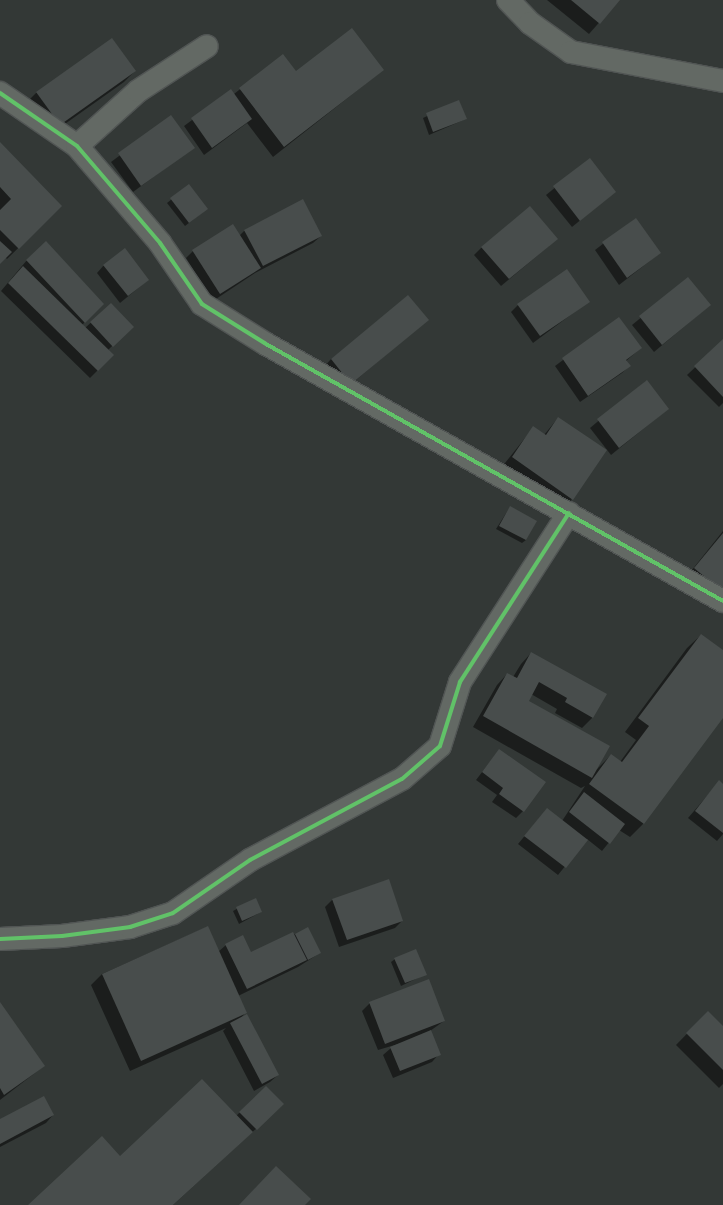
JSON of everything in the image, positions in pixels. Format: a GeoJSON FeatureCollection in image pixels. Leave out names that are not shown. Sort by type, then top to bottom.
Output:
{"type":"FeatureCollection","features":[{"type":"Feature","properties":{"kind":"street"},"geometry":{"type":"LineString","coordinates":[[508,0],[530,23],[571,52],[723,81]]}},
{"type":"Feature","properties":{"kind":"street"},"geometry":{"type":"LineString","coordinates":[[77,146],[138,91],[206,46]]}},
{"type":"Feature","properties":{"kind":"street"},"geometry":{"type":"LineString","coordinates":[[0,93],[77,146],[160,243],[202,304],[266,344],[569,513],[723,601]]}},
{"type":"Feature","properties":{"kind":"street"},"geometry":{"type":"LineString","coordinates":[[0,939],[62,936],[130,926],[173,913],[250,860],[402,779],[440,746],[460,682],[569,513]]}},
{"type":"Feature","properties":{"kind":"building"},"geometry":{"type":"Polygon","coordinates":[[[571,0],[620,0],[600,24],[571,0]]]}},
{"type":"Feature","properties":{"kind":"building"},"geometry":{"type":"Polygon","coordinates":[[[352,28],[384,70],[284,147],[239,88],[283,54],[296,71],[352,28]]]}},
{"type":"Feature","properties":{"kind":"building"},"geometry":{"type":"Polygon","coordinates":[[[112,38],[136,71],[60,125],[36,92],[112,38]]]}},
{"type":"Feature","properties":{"kind":"building"},"geometry":{"type":"Polygon","coordinates":[[[231,89],[252,119],[212,148],[191,118],[231,89]]]}},
{"type":"Feature","properties":{"kind":"building"},"geometry":{"type":"Polygon","coordinates":[[[459,100],[467,119],[433,132],[426,113],[459,100]]]}},
{"type":"Feature","properties":{"kind":"building"},"geometry":{"type":"Polygon","coordinates":[[[171,115],[195,148],[141,186],[118,153],[171,115]]]}},
{"type":"Feature","properties":{"kind":"building"},"geometry":{"type":"Polygon","coordinates":[[[0,142],[62,206],[19,249],[0,230],[0,210],[11,199],[0,187],[0,142]]]}},
{"type":"Feature","properties":{"kind":"building"},"geometry":{"type":"Polygon","coordinates":[[[590,158],[616,192],[580,221],[553,186],[590,158]]]}},
{"type":"Feature","properties":{"kind":"building"},"geometry":{"type":"Polygon","coordinates":[[[189,184],[208,209],[189,223],[170,198],[189,184]]]}},
{"type":"Feature","properties":{"kind":"building"},"geometry":{"type":"Polygon","coordinates":[[[303,199],[322,236],[263,266],[244,230],[303,199]]]}},
{"type":"Feature","properties":{"kind":"building"},"geometry":{"type":"Polygon","coordinates":[[[530,206],[558,239],[509,279],[481,247],[530,206]]]}},
{"type":"Feature","properties":{"kind":"building"},"geometry":{"type":"Polygon","coordinates":[[[636,218],[661,253],[627,278],[602,242],[636,218]]]}},
{"type":"Feature","properties":{"kind":"building"},"geometry":{"type":"Polygon","coordinates":[[[233,224],[261,268],[220,294],[192,250],[233,224]]]}},
{"type":"Feature","properties":{"kind":"building"},"geometry":{"type":"Polygon","coordinates":[[[0,241],[12,252],[0,264],[0,241]]]}},
{"type":"Feature","properties":{"kind":"building"},"geometry":{"type":"Polygon","coordinates":[[[46,241],[104,304],[85,323],[26,260],[46,241]]]}},
{"type":"Feature","properties":{"kind":"building"},"geometry":{"type":"Polygon","coordinates":[[[125,248],[149,280],[128,296],[103,265],[125,248]]]}},
{"type":"Feature","properties":{"kind":"building"},"geometry":{"type":"Polygon","coordinates":[[[23,266],[114,355],[98,371],[8,283],[23,266]]]}},
{"type":"Feature","properties":{"kind":"building"},"geometry":{"type":"Polygon","coordinates":[[[567,269],[590,302],[540,336],[517,304],[567,269]]]}},
{"type":"Feature","properties":{"kind":"building"},"geometry":{"type":"Polygon","coordinates":[[[688,277],[711,305],[662,345],[639,316],[688,277]]]}},
{"type":"Feature","properties":{"kind":"building"},"geometry":{"type":"Polygon","coordinates":[[[408,295],[429,320],[351,384],[331,359],[408,295]]]}},
{"type":"Feature","properties":{"kind":"building"},"geometry":{"type":"Polygon","coordinates":[[[111,303],[134,327],[113,347],[90,322],[111,303]]]}},
{"type":"Feature","properties":{"kind":"building"},"geometry":{"type":"Polygon","coordinates":[[[619,317],[642,348],[626,360],[631,366],[588,396],[562,358],[619,317]]]}},
{"type":"Feature","properties":{"kind":"building"},"geometry":{"type":"Polygon","coordinates":[[[723,339],[723,397],[694,366],[723,339]]]}},
{"type":"Feature","properties":{"kind":"building"},"geometry":{"type":"Polygon","coordinates":[[[647,380],[669,409],[619,448],[597,419],[647,380]]]}},
{"type":"Feature","properties":{"kind":"building"},"geometry":{"type":"Polygon","coordinates":[[[558,417],[607,450],[573,500],[512,457],[533,426],[546,435],[558,417]]]}},
{"type":"Feature","properties":{"kind":"building"},"geometry":{"type":"Polygon","coordinates":[[[510,506],[537,521],[526,540],[499,526],[510,506]]]}},
{"type":"Feature","properties":{"kind":"building"},"geometry":{"type":"Polygon","coordinates":[[[723,533],[723,592],[694,568],[723,533]]]}},
{"type":"Feature","properties":{"kind":"building"},"geometry":{"type":"Polygon","coordinates":[[[701,634],[723,650],[723,718],[644,824],[589,784],[611,754],[622,762],[649,726],[638,718],[701,634]]]}},
{"type":"Feature","properties":{"kind":"building"},"geometry":{"type":"Polygon","coordinates":[[[531,652],[607,694],[593,718],[565,702],[567,698],[539,682],[529,701],[610,746],[592,778],[483,716],[507,673],[517,678],[531,652]]]}},
{"type":"Feature","properties":{"kind":"building"},"geometry":{"type":"Polygon","coordinates":[[[499,749],[546,782],[524,812],[499,794],[503,788],[482,772],[499,749]]]}},
{"type":"Feature","properties":{"kind":"building"},"geometry":{"type":"Polygon","coordinates":[[[719,780],[723,784],[723,833],[695,811],[719,780]]]}},
{"type":"Feature","properties":{"kind":"building"},"geometry":{"type":"Polygon","coordinates":[[[584,792],[625,824],[610,844],[569,812],[584,792]]]}},
{"type":"Feature","properties":{"kind":"building"},"geometry":{"type":"Polygon","coordinates":[[[547,808],[588,840],[566,868],[524,836],[547,808]]]}},
{"type":"Feature","properties":{"kind":"building"},"geometry":{"type":"Polygon","coordinates":[[[389,879],[403,921],[347,940],[332,899],[389,879]]]}},
{"type":"Feature","properties":{"kind":"building"},"geometry":{"type":"Polygon","coordinates":[[[256,898],[262,912],[242,921],[236,907],[256,898]]]}},
{"type":"Feature","properties":{"kind":"building"},"geometry":{"type":"Polygon","coordinates":[[[208,926],[247,1013],[141,1061],[102,974],[208,926]]]}},
{"type":"Feature","properties":{"kind":"building"},"geometry":{"type":"Polygon","coordinates":[[[308,927],[321,953],[308,960],[295,934],[308,927]]]}},
{"type":"Feature","properties":{"kind":"building"},"geometry":{"type":"Polygon","coordinates":[[[293,932],[307,960],[247,989],[225,944],[243,935],[251,952],[293,932]]]}},
{"type":"Feature","properties":{"kind":"building"},"geometry":{"type":"Polygon","coordinates":[[[416,949],[427,975],[405,983],[394,958],[416,949]]]}},
{"type":"Feature","properties":{"kind":"building"},"geometry":{"type":"Polygon","coordinates":[[[429,979],[445,1021],[385,1044],[369,1002],[429,979]]]}},
{"type":"Feature","properties":{"kind":"building"},"geometry":{"type":"Polygon","coordinates":[[[0,1002],[45,1066],[4,1095],[0,1088],[0,1002]]]}},
{"type":"Feature","properties":{"kind":"building"},"geometry":{"type":"Polygon","coordinates":[[[708,1011],[723,1026],[723,1070],[686,1033],[708,1011]]]}},
{"type":"Feature","properties":{"kind":"building"},"geometry":{"type":"Polygon","coordinates":[[[247,1014],[279,1075],[262,1084],[230,1023],[247,1014]]]}},
{"type":"Feature","properties":{"kind":"building"},"geometry":{"type":"Polygon","coordinates":[[[431,1030],[441,1055],[400,1071],[390,1047],[431,1030]]]}},
{"type":"Feature","properties":{"kind":"building"},"geometry":{"type":"Polygon","coordinates":[[[202,1079],[253,1132],[173,1205],[28,1205],[102,1136],[120,1156],[202,1079]]]}},
{"type":"Feature","properties":{"kind":"building"},"geometry":{"type":"Polygon","coordinates":[[[266,1086],[284,1104],[257,1130],[239,1112],[266,1086]]]}},
{"type":"Feature","properties":{"kind":"building"},"geometry":{"type":"Polygon","coordinates":[[[44,1096],[54,1115],[0,1144],[0,1119],[44,1096]]]}},
{"type":"Feature","properties":{"kind":"building"},"geometry":{"type":"Polygon","coordinates":[[[276,1166],[311,1199],[305,1205],[239,1205],[276,1166]]]}},
{"type":"Feature","properties":{"kind":"cycle path"},"geometry":{"type":"LineString","coordinates":[[0,93],[77,146],[160,243],[202,304],[266,344],[723,601]]}},
{"type":"Feature","properties":{"kind":"cycle path"},"geometry":{"type":"LineString","coordinates":[[0,939],[62,936],[130,927],[173,913],[250,860],[402,779],[440,746],[460,682],[569,513]]}}]}
